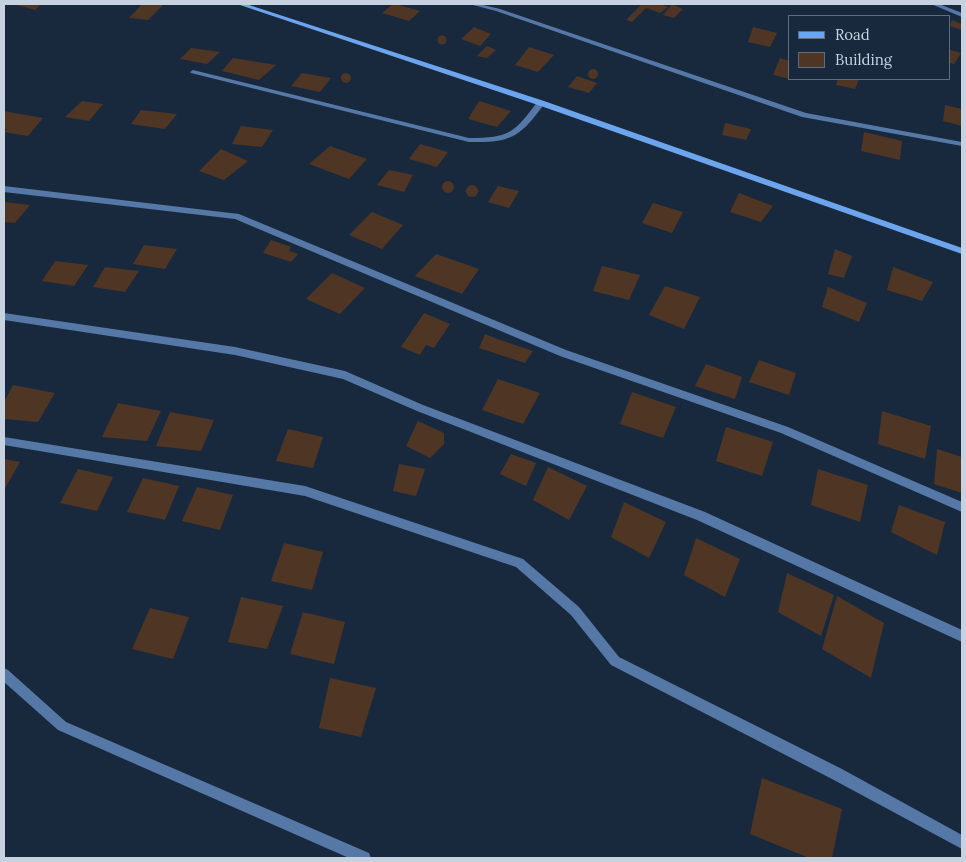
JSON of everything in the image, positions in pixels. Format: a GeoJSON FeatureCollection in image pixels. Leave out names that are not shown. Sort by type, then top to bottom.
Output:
{"type":"FeatureCollection","features":[{"type":"Feature","properties":{"kind":"street"},"geometry":{"type":"LineString","coordinates":[[240,4],[541,103],[962,251]]}},
{"type":"Feature","properties":{"kind":"street"},"geometry":{"type":"LineString","coordinates":[[472,4],[498,10],[805,115],[962,144]]}},
{"type":"Feature","properties":{"kind":"street"},"geometry":{"type":"LineString","coordinates":[[934,4],[962,15]]}},
{"type":"Feature","properties":{"kind":"street"},"geometry":{"type":"LineString","coordinates":[[193,72],[469,140],[498,141],[518,133],[541,103]]}},
{"type":"Feature","properties":{"kind":"street"},"geometry":{"type":"LineString","coordinates":[[4,189],[236,216],[563,353],[784,430],[962,507]]}},
{"type":"Feature","properties":{"kind":"street"},"geometry":{"type":"LineString","coordinates":[[4,316],[235,351],[345,375],[420,408],[701,516],[962,636]]}},
{"type":"Feature","properties":{"kind":"street"},"geometry":{"type":"LineString","coordinates":[[4,441],[305,491],[519,563],[575,611],[615,661],[837,774],[962,842]]}},
{"type":"Feature","properties":{"kind":"street"},"geometry":{"type":"LineString","coordinates":[[4,674],[62,726],[364,858]]}},
{"type":"Feature","properties":{"kind":"building"},"geometry":{"type":"Polygon","coordinates":[[[13,4],[41,4],[35,10],[13,4]]]}},
{"type":"Feature","properties":{"kind":"building"},"geometry":{"type":"Polygon","coordinates":[[[142,4],[163,5],[148,20],[129,18],[142,4]]]}},
{"type":"Feature","properties":{"kind":"building"},"geometry":{"type":"Polygon","coordinates":[[[393,4],[420,11],[409,21],[382,13],[393,4]]]}},
{"type":"Feature","properties":{"kind":"building"},"geometry":{"type":"Polygon","coordinates":[[[642,4],[661,4],[668,7],[660,13],[646,8],[632,22],[626,20],[642,4]]]}},
{"type":"Feature","properties":{"kind":"building"},"geometry":{"type":"Polygon","coordinates":[[[672,4],[683,9],[674,18],[663,15],[672,4]]]}},
{"type":"Feature","properties":{"kind":"building"},"geometry":{"type":"Polygon","coordinates":[[[952,20],[962,24],[962,30],[951,26],[952,20]]]}},
{"type":"Feature","properties":{"kind":"building"},"geometry":{"type":"Polygon","coordinates":[[[474,27],[491,34],[480,46],[461,39],[474,27]]]}},
{"type":"Feature","properties":{"kind":"building"},"geometry":{"type":"Polygon","coordinates":[[[753,27],[777,33],[770,47],[748,42],[753,27]]]}},
{"type":"Feature","properties":{"kind":"building"},"geometry":{"type":"Polygon","coordinates":[[[442,35],[447,40],[442,45],[437,40],[442,35]]]}},
{"type":"Feature","properties":{"kind":"building"},"geometry":{"type":"Polygon","coordinates":[[[487,46],[496,50],[487,58],[477,56],[487,46]]]}},
{"type":"Feature","properties":{"kind":"building"},"geometry":{"type":"Polygon","coordinates":[[[529,47],[554,55],[538,72],[515,65],[529,47]]]}},
{"type":"Feature","properties":{"kind":"building"},"geometry":{"type":"Polygon","coordinates":[[[191,48],[220,52],[207,64],[180,59],[191,48]]]}},
{"type":"Feature","properties":{"kind":"building"},"geometry":{"type":"Polygon","coordinates":[[[951,50],[961,53],[954,64],[951,63],[951,50]]]}},
{"type":"Feature","properties":{"kind":"building"},"geometry":{"type":"Polygon","coordinates":[[[233,58],[276,65],[259,80],[222,71],[233,58]]]}},
{"type":"Feature","properties":{"kind":"building"},"geometry":{"type":"Polygon","coordinates":[[[780,58],[788,60],[788,79],[773,75],[780,58]]]}},
{"type":"Feature","properties":{"kind":"building"},"geometry":{"type":"Polygon","coordinates":[[[593,69],[598,74],[593,79],[588,74],[593,69]]]}},
{"type":"Feature","properties":{"kind":"building"},"geometry":{"type":"Polygon","coordinates":[[[302,73],[331,78],[320,92],[291,86],[302,73]]]}},
{"type":"Feature","properties":{"kind":"building"},"geometry":{"type":"Polygon","coordinates":[[[346,73],[351,78],[346,83],[341,78],[346,73]]]}},
{"type":"Feature","properties":{"kind":"building"},"geometry":{"type":"Polygon","coordinates":[[[577,76],[597,83],[589,93],[568,87],[577,76]]]}},
{"type":"Feature","properties":{"kind":"building"},"geometry":{"type":"Polygon","coordinates":[[[838,80],[859,80],[855,89],[836,85],[838,80]]]}},
{"type":"Feature","properties":{"kind":"building"},"geometry":{"type":"Polygon","coordinates":[[[82,101],[103,104],[89,121],[65,117],[82,101]]]}},
{"type":"Feature","properties":{"kind":"building"},"geometry":{"type":"Polygon","coordinates":[[[479,101],[511,111],[497,127],[468,119],[479,101]]]}},
{"type":"Feature","properties":{"kind":"building"},"geometry":{"type":"Polygon","coordinates":[[[945,105],[962,109],[962,126],[943,121],[945,105]]]}},
{"type":"Feature","properties":{"kind":"building"},"geometry":{"type":"Polygon","coordinates":[[[141,110],[177,114],[165,129],[131,124],[141,110]]]}},
{"type":"Feature","properties":{"kind":"building"},"geometry":{"type":"Polygon","coordinates":[[[4,111],[43,118],[28,136],[4,132],[7,129],[4,129],[4,111]]]}},
{"type":"Feature","properties":{"kind":"building"},"geometry":{"type":"Polygon","coordinates":[[[725,123],[751,129],[746,140],[722,135],[725,123]]]}},
{"type":"Feature","properties":{"kind":"building"},"geometry":{"type":"Polygon","coordinates":[[[241,126],[273,130],[262,147],[232,144],[241,126]]]}},
{"type":"Feature","properties":{"kind":"building"},"geometry":{"type":"Polygon","coordinates":[[[864,132],[902,141],[900,160],[861,151],[864,132]]]}},
{"type":"Feature","properties":{"kind":"building"},"geometry":{"type":"Polygon","coordinates":[[[420,144],[448,152],[437,167],[409,159],[420,144]]]}},
{"type":"Feature","properties":{"kind":"building"},"geometry":{"type":"Polygon","coordinates":[[[330,146],[367,159],[349,179],[309,164],[330,146]]]}},
{"type":"Feature","properties":{"kind":"building"},"geometry":{"type":"Polygon","coordinates":[[[221,149],[248,161],[224,180],[199,171],[221,149]]]}},
{"type":"Feature","properties":{"kind":"building"},"geometry":{"type":"Polygon","coordinates":[[[389,170],[413,175],[404,192],[377,185],[389,170]]]}},
{"type":"Feature","properties":{"kind":"building"},"geometry":{"type":"Polygon","coordinates":[[[448,181],[454,187],[448,193],[442,187],[448,181]]]}},
{"type":"Feature","properties":{"kind":"building"},"geometry":{"type":"Polygon","coordinates":[[[472,185],[478,191],[472,197],[466,191],[472,185]]]}},
{"type":"Feature","properties":{"kind":"building"},"geometry":{"type":"Polygon","coordinates":[[[498,186],[519,191],[509,208],[488,202],[498,186]]]}},
{"type":"Feature","properties":{"kind":"building"},"geometry":{"type":"Polygon","coordinates":[[[739,193],[773,206],[761,222],[730,212],[739,193]]]}},
{"type":"Feature","properties":{"kind":"building"},"geometry":{"type":"Polygon","coordinates":[[[4,202],[30,205],[15,223],[4,222],[4,202]]]}},
{"type":"Feature","properties":{"kind":"building"},"geometry":{"type":"Polygon","coordinates":[[[653,203],[683,212],[672,233],[642,223],[653,203]]]}},
{"type":"Feature","properties":{"kind":"building"},"geometry":{"type":"Polygon","coordinates":[[[372,212],[403,225],[382,249],[349,235],[372,212]]]}},
{"type":"Feature","properties":{"kind":"building"},"geometry":{"type":"Polygon","coordinates":[[[271,240],[291,247],[289,251],[298,254],[291,262],[263,253],[271,240]]]}},
{"type":"Feature","properties":{"kind":"building"},"geometry":{"type":"Polygon","coordinates":[[[144,245],[177,249],[165,269],[133,264],[144,245]]]}},
{"type":"Feature","properties":{"kind":"building"},"geometry":{"type":"Polygon","coordinates":[[[835,249],[852,256],[844,278],[828,274],[835,249]]]}},
{"type":"Feature","properties":{"kind":"building"},"geometry":{"type":"Polygon","coordinates":[[[436,254],[479,269],[462,294],[415,276],[436,254]]]}},
{"type":"Feature","properties":{"kind":"building"},"geometry":{"type":"Polygon","coordinates":[[[55,261],[88,265],[74,286],[42,281],[55,261]]]}},
{"type":"Feature","properties":{"kind":"building"},"geometry":{"type":"Polygon","coordinates":[[[602,266],[640,275],[629,300],[593,291],[602,266]]]}},
{"type":"Feature","properties":{"kind":"building"},"geometry":{"type":"Polygon","coordinates":[[[105,267],[139,271],[125,292],[93,287],[105,267]]]}},
{"type":"Feature","properties":{"kind":"building"},"geometry":{"type":"Polygon","coordinates":[[[893,267],[933,282],[922,301],[887,290],[893,267]]]}},
{"type":"Feature","properties":{"kind":"building"},"geometry":{"type":"Polygon","coordinates":[[[332,273],[365,288],[340,314],[306,299],[332,273]]]}},
{"type":"Feature","properties":{"kind":"building"},"geometry":{"type":"Polygon","coordinates":[[[665,286],[700,297],[684,329],[649,315],[665,286]]]}},
{"type":"Feature","properties":{"kind":"building"},"geometry":{"type":"Polygon","coordinates":[[[828,287],[867,303],[859,322],[822,307],[828,287]]]}},
{"type":"Feature","properties":{"kind":"building"},"geometry":{"type":"Polygon","coordinates":[[[424,313],[450,324],[434,348],[426,345],[420,355],[401,347],[424,313]]]}},
{"type":"Feature","properties":{"kind":"building"},"geometry":{"type":"Polygon","coordinates":[[[485,334],[533,351],[525,363],[479,348],[485,334]]]}},
{"type":"Feature","properties":{"kind":"building"},"geometry":{"type":"Polygon","coordinates":[[[759,360],[796,373],[789,395],[749,382],[759,360]]]}},
{"type":"Feature","properties":{"kind":"building"},"geometry":{"type":"Polygon","coordinates":[[[706,364],[742,377],[735,399],[695,386],[706,364]]]}},
{"type":"Feature","properties":{"kind":"building"},"geometry":{"type":"Polygon","coordinates":[[[498,379],[540,393],[523,424],[482,410],[498,379]]]}},
{"type":"Feature","properties":{"kind":"building"},"geometry":{"type":"Polygon","coordinates":[[[13,385],[55,393],[38,422],[4,419],[4,402],[13,385]]]}},
{"type":"Feature","properties":{"kind":"building"},"geometry":{"type":"Polygon","coordinates":[[[632,392],[676,407],[663,438],[620,424],[632,392]]]}},
{"type":"Feature","properties":{"kind":"building"},"geometry":{"type":"Polygon","coordinates":[[[118,403],[161,411],[147,441],[102,437],[118,403]]]}},
{"type":"Feature","properties":{"kind":"building"},"geometry":{"type":"Polygon","coordinates":[[[882,411],[931,426],[925,459],[878,444],[882,411]]]}},
{"type":"Feature","properties":{"kind":"building"},"geometry":{"type":"Polygon","coordinates":[[[170,412],[214,420],[201,451],[156,446],[170,412]]]}},
{"type":"Feature","properties":{"kind":"building"},"geometry":{"type":"Polygon","coordinates":[[[418,421],[444,433],[444,444],[430,458],[406,446],[418,421]]]}},
{"type":"Feature","properties":{"kind":"building"},"geometry":{"type":"Polygon","coordinates":[[[726,427],[773,442],[762,476],[716,461],[726,427]]]}},
{"type":"Feature","properties":{"kind":"building"},"geometry":{"type":"Polygon","coordinates":[[[288,429],[323,437],[313,468],[276,461],[288,429]]]}},
{"type":"Feature","properties":{"kind":"building"},"geometry":{"type":"Polygon","coordinates":[[[937,449],[962,457],[962,493],[934,484],[937,449]]]}},
{"type":"Feature","properties":{"kind":"building"},"geometry":{"type":"Polygon","coordinates":[[[511,454],[536,463],[526,486],[500,474],[511,454]]]}},
{"type":"Feature","properties":{"kind":"building"},"geometry":{"type":"Polygon","coordinates":[[[4,459],[20,462],[4,490],[4,459]]]}},
{"type":"Feature","properties":{"kind":"building"},"geometry":{"type":"Polygon","coordinates":[[[399,464],[425,469],[416,496],[393,491],[399,464]]]}},
{"type":"Feature","properties":{"kind":"building"},"geometry":{"type":"Polygon","coordinates":[[[548,467],[587,486],[569,520],[533,500],[548,467]]]}},
{"type":"Feature","properties":{"kind":"building"},"geometry":{"type":"Polygon","coordinates":[[[78,469],[113,477],[97,511],[60,503],[78,469]]]}},
{"type":"Feature","properties":{"kind":"building"},"geometry":{"type":"Polygon","coordinates":[[[818,469],[868,485],[860,522],[811,505],[818,469]]]}},
{"type":"Feature","properties":{"kind":"building"},"geometry":{"type":"Polygon","coordinates":[[[143,478],[179,486],[165,520],[127,512],[143,478]]]}},
{"type":"Feature","properties":{"kind":"building"},"geometry":{"type":"Polygon","coordinates":[[[197,487],[233,495],[220,530],[182,521],[197,487]]]}},
{"type":"Feature","properties":{"kind":"building"},"geometry":{"type":"Polygon","coordinates":[[[624,502],[666,522],[649,558],[611,537],[624,502]]]}},
{"type":"Feature","properties":{"kind":"building"},"geometry":{"type":"Polygon","coordinates":[[[899,505],[945,522],[937,555],[891,532],[899,505]]]}},
{"type":"Feature","properties":{"kind":"building"},"geometry":{"type":"Polygon","coordinates":[[[696,538],[740,559],[725,597],[684,575],[696,538]]]}},
{"type":"Feature","properties":{"kind":"building"},"geometry":{"type":"Polygon","coordinates":[[[284,543],[323,552],[312,590],[271,581],[284,543]]]}},
{"type":"Feature","properties":{"kind":"building"},"geometry":{"type":"Polygon","coordinates":[[[787,573],[834,595],[821,636],[778,612],[787,573]]]}},
{"type":"Feature","properties":{"kind":"building"},"geometry":{"type":"Polygon","coordinates":[[[837,596],[884,623],[871,678],[822,649],[837,596]]]}},
{"type":"Feature","properties":{"kind":"building"},"geometry":{"type":"Polygon","coordinates":[[[241,597],[283,606],[267,649],[228,642],[241,597]]]}},
{"type":"Feature","properties":{"kind":"building"},"geometry":{"type":"Polygon","coordinates":[[[150,608],[189,617],[173,659],[132,649],[150,608]]]}},
{"type":"Feature","properties":{"kind":"building"},"geometry":{"type":"Polygon","coordinates":[[[303,612],[345,622],[334,664],[290,654],[303,612]]]}},
{"type":"Feature","properties":{"kind":"building"},"geometry":{"type":"Polygon","coordinates":[[[330,678],[376,688],[361,737],[319,728],[330,678]]]}},
{"type":"Feature","properties":{"kind":"building"},"geometry":{"type":"Polygon","coordinates":[[[762,778],[842,809],[832,858],[809,858],[750,834],[762,778]]]}}]}
